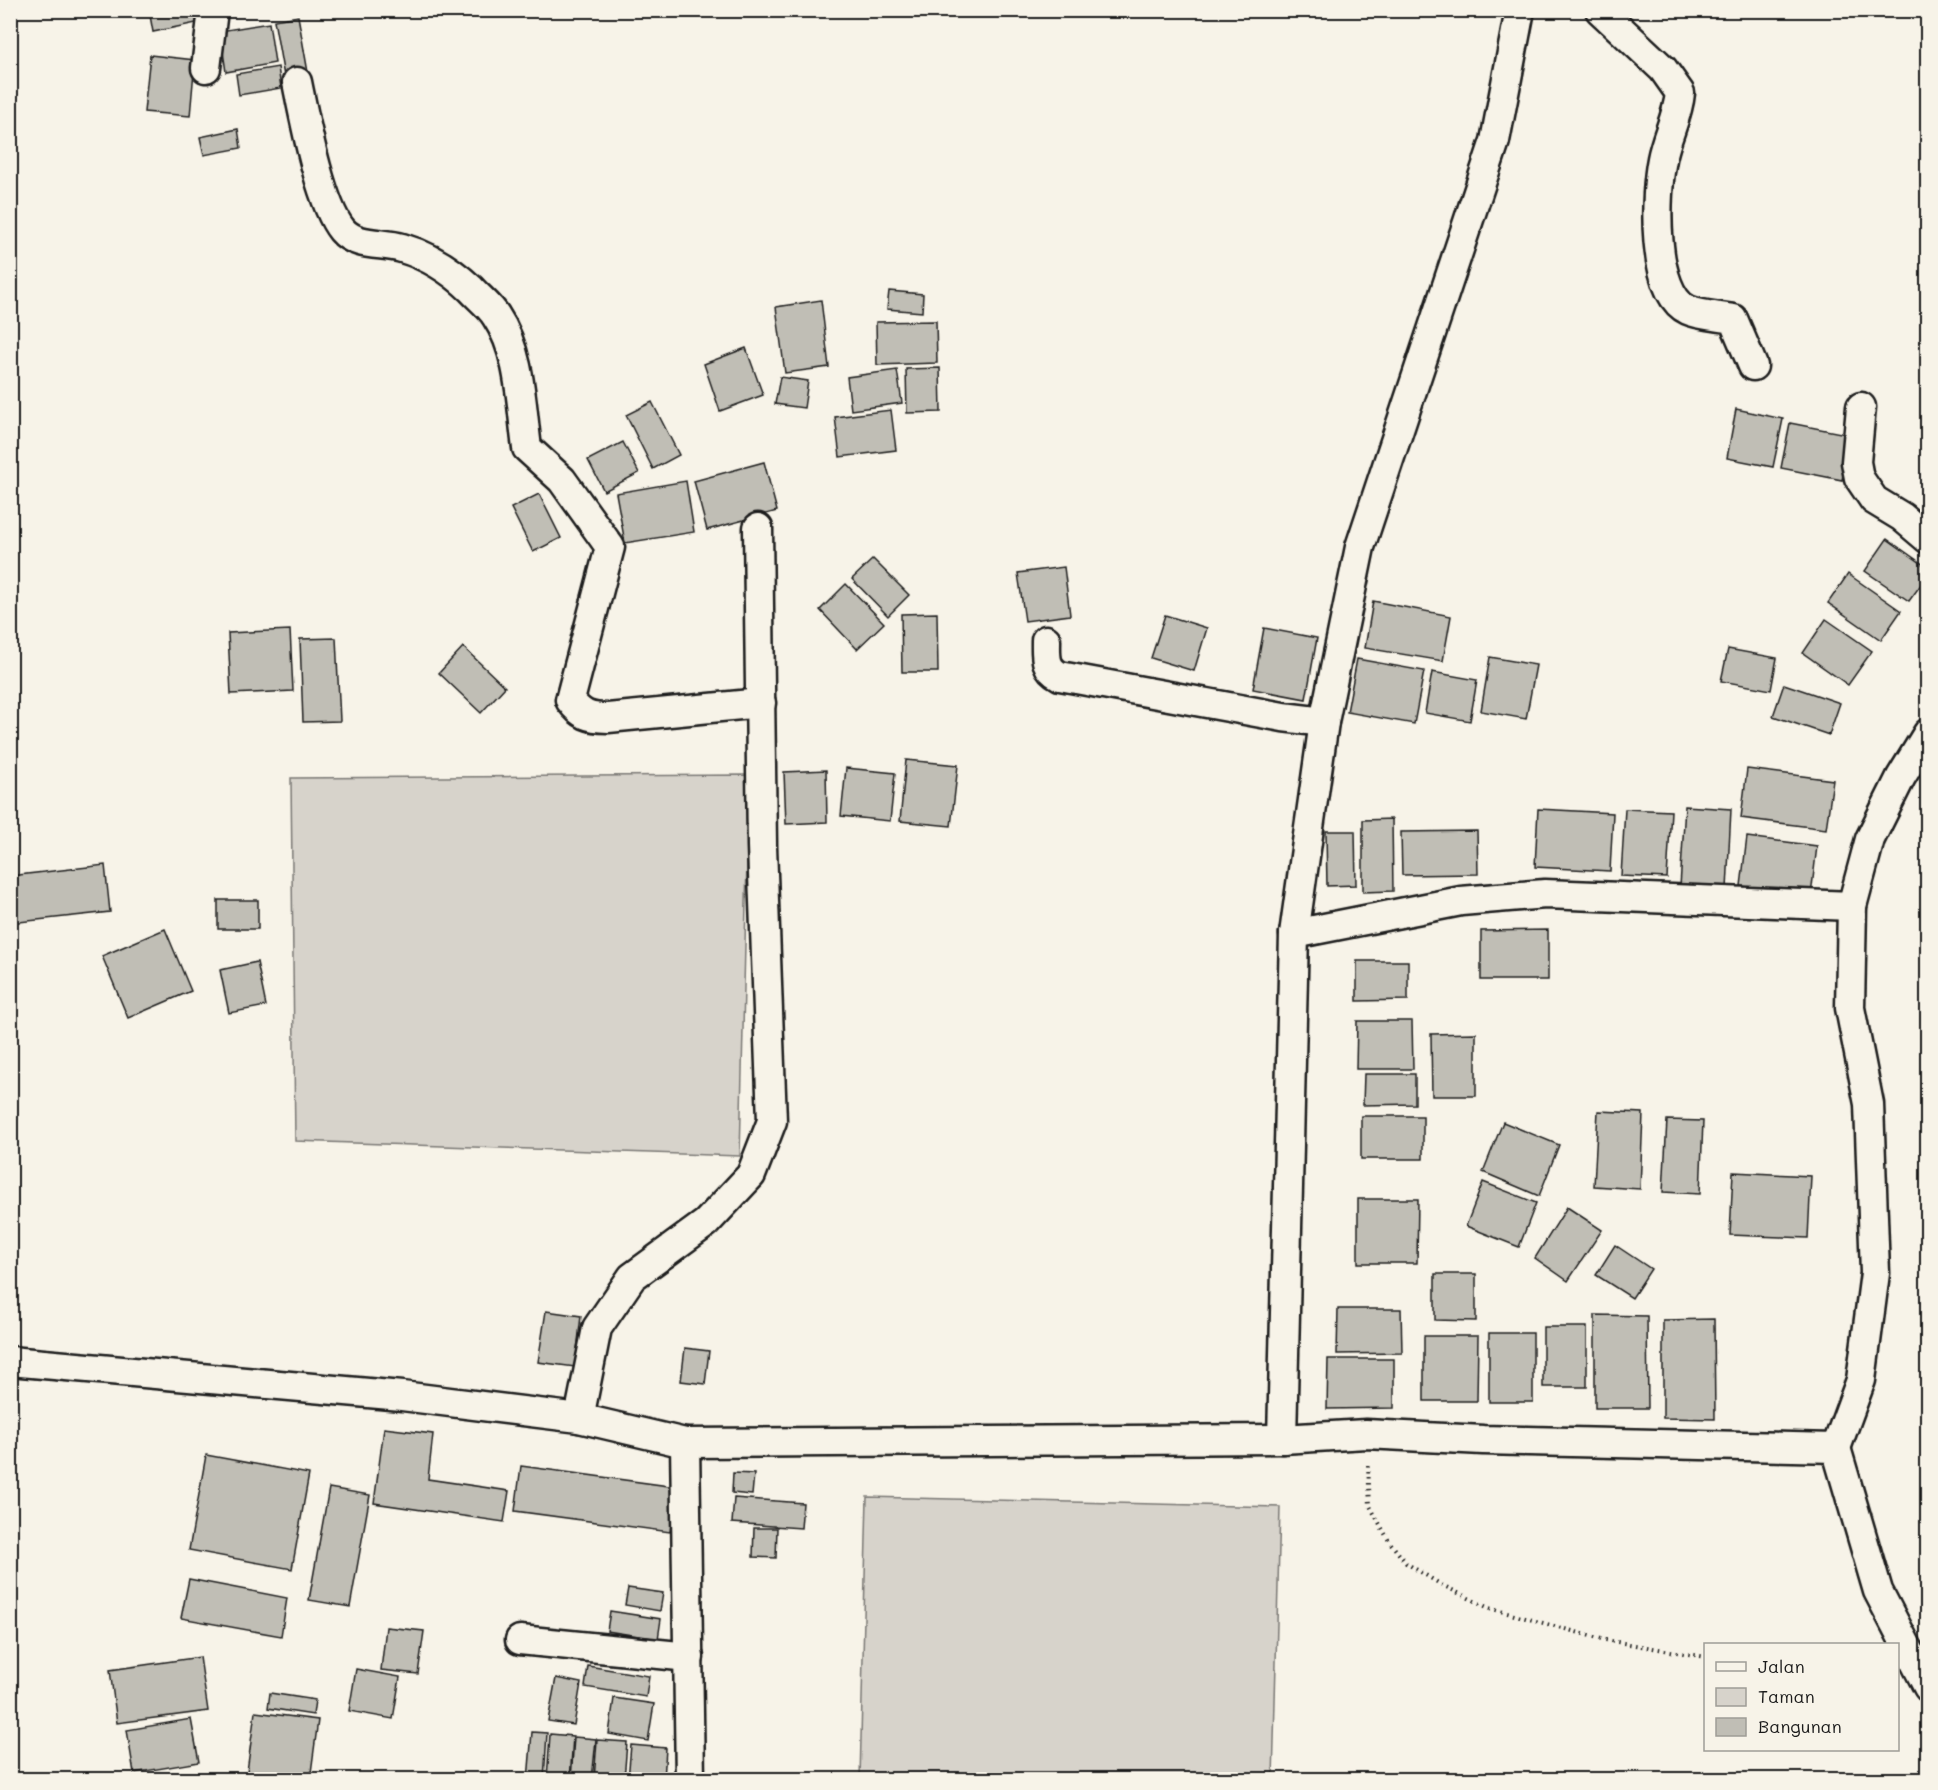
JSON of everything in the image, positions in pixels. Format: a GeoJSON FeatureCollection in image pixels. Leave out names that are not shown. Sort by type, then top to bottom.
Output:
{"type":"FeatureCollection","features":[{"type":"Feature","properties":{"kind":"street"},"geometry":{"type":"LineString","coordinates":[[207,68],[213,10]]}},
{"type":"Feature","properties":{"kind":"street"},"geometry":{"type":"LineString","coordinates":[[1282,1439],[1294,934],[1324,722],[1360,547],[1495,141],[1520,10]]}},
{"type":"Feature","properties":{"kind":"street"},"geometry":{"type":"LineString","coordinates":[[1600,10],[1664,69],[1680,93],[1662,158],[1658,192],[1657,221],[1671,295],[1688,310],[1733,319],[1753,366]]}},
{"type":"Feature","properties":{"kind":"street"},"geometry":{"type":"LineString","coordinates":[[297,82],[310,146],[329,204],[341,229],[352,238],[368,243],[396,246],[429,256],[462,280],[495,315],[508,340],[515,364],[527,448],[562,480],[610,547],[570,700],[579,711],[590,717],[608,718],[761,703]]}},
{"type":"Feature","properties":{"kind":"street"},"geometry":{"type":"LineString","coordinates":[[1861,407],[1856,462],[1859,478],[1874,500],[1902,517],[1928,539]]}},
{"type":"Feature","properties":{"kind":"street"},"geometry":{"type":"LineString","coordinates":[[579,1418],[597,1328],[632,1277],[706,1223],[751,1175],[772,1121],[762,846],[758,528]]}},
{"type":"Feature","properties":{"kind":"street"},"geometry":{"type":"LineString","coordinates":[[1046,640],[1046,660],[1051,672],[1060,676],[1283,717],[1324,722]]}},
{"type":"Feature","properties":{"kind":"street"},"geometry":{"type":"LineString","coordinates":[[1928,733],[1901,777],[1870,839],[1852,906],[1850,1008],[1869,1104],[1875,1273],[1861,1380],[1836,1448],[1878,1591],[1928,1687]]}},
{"type":"Feature","properties":{"kind":"street"},"geometry":{"type":"LineString","coordinates":[[1294,934],[1461,901],[1545,894],[1852,906]]}},
{"type":"Feature","properties":{"kind":"street"},"geometry":{"type":"LineString","coordinates":[[10,1361],[402,1396],[579,1418],[685,1443],[1282,1439],[1366,1434],[1483,1440],[1836,1448]]}},
{"type":"Feature","properties":{"kind":"street"},"geometry":{"type":"LineString","coordinates":[[685,1443],[690,1779]]}},
{"type":"Feature","properties":{"kind":"street"},"geometry":{"type":"LineString","coordinates":[[520,1640],[689,1657]]}},
{"type":"Feature","properties":{"kind":"path"},"geometry":{"type":"LineString","coordinates":[[1366,1434],[1370,1506],[1406,1563],[1489,1608],[1605,1640],[1704,1657]]}},
{"type":"Feature","properties":{"kind":"green space"},"geometry":{"type":"Polygon","coordinates":[[[749,775],[740,1156],[295,1141],[291,778],[749,775]]]}},
{"type":"Feature","properties":{"kind":"green space"},"geometry":{"type":"Polygon","coordinates":[[[867,1497],[1280,1507],[1273,1779],[860,1779],[867,1497]]]}},
{"type":"Feature","properties":{"kind":"building"},"geometry":{"type":"Polygon","coordinates":[[[149,10],[199,10],[201,22],[153,32],[149,10]]]}},
{"type":"Feature","properties":{"kind":"building"},"geometry":{"type":"Polygon","coordinates":[[[298,16],[309,78],[285,82],[274,20],[298,16]]]}},
{"type":"Feature","properties":{"kind":"building"},"geometry":{"type":"Polygon","coordinates":[[[269,23],[275,63],[226,72],[220,31],[269,23]]]}},
{"type":"Feature","properties":{"kind":"building"},"geometry":{"type":"Polygon","coordinates":[[[150,55],[195,60],[190,116],[144,112],[150,55]]]}},
{"type":"Feature","properties":{"kind":"building"},"geometry":{"type":"Polygon","coordinates":[[[278,67],[281,88],[239,95],[236,74],[278,67]]]}},
{"type":"Feature","properties":{"kind":"building"},"geometry":{"type":"Polygon","coordinates":[[[238,129],[241,148],[204,155],[200,137],[238,129]]]}},
{"type":"Feature","properties":{"kind":"building"},"geometry":{"type":"Polygon","coordinates":[[[889,291],[923,294],[922,312],[887,309],[889,291]]]}},
{"type":"Feature","properties":{"kind":"building"},"geometry":{"type":"Polygon","coordinates":[[[821,300],[829,367],[785,373],[776,307],[821,300]]]}},
{"type":"Feature","properties":{"kind":"building"},"geometry":{"type":"Polygon","coordinates":[[[936,321],[937,363],[877,365],[876,322],[936,321]]]}},
{"type":"Feature","properties":{"kind":"building"},"geometry":{"type":"Polygon","coordinates":[[[746,348],[763,395],[720,411],[704,364],[746,348]]]}},
{"type":"Feature","properties":{"kind":"building"},"geometry":{"type":"Polygon","coordinates":[[[940,368],[941,412],[907,413],[906,369],[940,368]]]}},
{"type":"Feature","properties":{"kind":"building"},"geometry":{"type":"Polygon","coordinates":[[[897,370],[902,403],[851,410],[847,377],[897,370]]]}},
{"type":"Feature","properties":{"kind":"building"},"geometry":{"type":"Polygon","coordinates":[[[780,377],[808,381],[804,408],[775,404],[780,377]]]}},
{"type":"Feature","properties":{"kind":"building"},"geometry":{"type":"Polygon","coordinates":[[[652,402],[679,455],[653,469],[626,415],[652,402]]]}},
{"type":"Feature","properties":{"kind":"building"},"geometry":{"type":"Polygon","coordinates":[[[1736,409],[1783,419],[1773,467],[1727,458],[1736,409]]]}},
{"type":"Feature","properties":{"kind":"building"},"geometry":{"type":"Polygon","coordinates":[[[891,410],[896,450],[840,457],[835,417],[891,410]]]}},
{"type":"Feature","properties":{"kind":"building"},"geometry":{"type":"Polygon","coordinates":[[[1790,423],[1851,435],[1842,480],[1781,468],[1790,423]]]}},
{"type":"Feature","properties":{"kind":"building"},"geometry":{"type":"Polygon","coordinates":[[[623,442],[639,473],[604,491],[588,460],[623,442]]]}},
{"type":"Feature","properties":{"kind":"building"},"geometry":{"type":"Polygon","coordinates":[[[764,462],[777,511],[707,530],[694,481],[764,462]]]}},
{"type":"Feature","properties":{"kind":"building"},"geometry":{"type":"Polygon","coordinates":[[[686,481],[694,532],[625,543],[616,493],[686,481]]]}},
{"type":"Feature","properties":{"kind":"building"},"geometry":{"type":"Polygon","coordinates":[[[539,494],[561,538],[533,552],[511,508],[539,494]]]}},
{"type":"Feature","properties":{"kind":"building"},"geometry":{"type":"Polygon","coordinates":[[[1887,539],[1928,568],[1928,575],[1909,601],[1865,571],[1887,539]]]}},
{"type":"Feature","properties":{"kind":"building"},"geometry":{"type":"Polygon","coordinates":[[[873,559],[909,595],[888,616],[852,579],[873,559]]]}},
{"type":"Feature","properties":{"kind":"building"},"geometry":{"type":"Polygon","coordinates":[[[1064,567],[1070,615],[1025,621],[1018,573],[1064,567]]]}},
{"type":"Feature","properties":{"kind":"building"},"geometry":{"type":"Polygon","coordinates":[[[1848,574],[1901,611],[1881,640],[1828,603],[1848,574]]]}},
{"type":"Feature","properties":{"kind":"building"},"geometry":{"type":"Polygon","coordinates":[[[846,584],[884,623],[857,649],[820,610],[846,584]]]}},
{"type":"Feature","properties":{"kind":"building"},"geometry":{"type":"Polygon","coordinates":[[[1373,601],[1451,616],[1443,661],[1365,648],[1373,601]]]}},
{"type":"Feature","properties":{"kind":"building"},"geometry":{"type":"Polygon","coordinates":[[[937,613],[938,672],[902,672],[901,614],[937,613]]]}},
{"type":"Feature","properties":{"kind":"building"},"geometry":{"type":"Polygon","coordinates":[[[1165,615],[1207,628],[1194,671],[1151,658],[1165,615]]]}},
{"type":"Feature","properties":{"kind":"building"},"geometry":{"type":"Polygon","coordinates":[[[1826,619],[1872,651],[1848,685],[1803,653],[1826,619]]]}},
{"type":"Feature","properties":{"kind":"building"},"geometry":{"type":"Polygon","coordinates":[[[1264,628],[1317,638],[1306,699],[1253,689],[1264,628]]]}},
{"type":"Feature","properties":{"kind":"building"},"geometry":{"type":"Polygon","coordinates":[[[290,630],[293,691],[231,694],[228,633],[290,630]]]}},
{"type":"Feature","properties":{"kind":"building"},"geometry":{"type":"Polygon","coordinates":[[[336,638],[340,721],[303,722],[300,639],[336,638]]]}},
{"type":"Feature","properties":{"kind":"building"},"geometry":{"type":"Polygon","coordinates":[[[463,647],[505,687],[481,713],[439,673],[463,647]]]}},
{"type":"Feature","properties":{"kind":"building"},"geometry":{"type":"Polygon","coordinates":[[[1728,649],[1777,658],[1771,690],[1721,681],[1728,649]]]}},
{"type":"Feature","properties":{"kind":"building"},"geometry":{"type":"Polygon","coordinates":[[[1490,657],[1536,665],[1526,719],[1481,711],[1490,657]]]}},
{"type":"Feature","properties":{"kind":"building"},"geometry":{"type":"Polygon","coordinates":[[[1357,659],[1424,671],[1414,724],[1347,712],[1357,659]]]}},
{"type":"Feature","properties":{"kind":"building"},"geometry":{"type":"Polygon","coordinates":[[[1432,672],[1477,680],[1470,721],[1425,713],[1432,672]]]}},
{"type":"Feature","properties":{"kind":"building"},"geometry":{"type":"Polygon","coordinates":[[[1784,684],[1840,703],[1829,735],[1773,716],[1784,684]]]}},
{"type":"Feature","properties":{"kind":"building"},"geometry":{"type":"Polygon","coordinates":[[[906,760],[958,765],[951,826],[900,821],[906,760]]]}},
{"type":"Feature","properties":{"kind":"building"},"geometry":{"type":"Polygon","coordinates":[[[846,768],[895,773],[890,821],[841,816],[846,768]]]}},
{"type":"Feature","properties":{"kind":"building"},"geometry":{"type":"Polygon","coordinates":[[[1747,769],[1833,780],[1826,829],[1741,818],[1747,769]]]}},
{"type":"Feature","properties":{"kind":"building"},"geometry":{"type":"Polygon","coordinates":[[[826,770],[827,822],[786,824],[784,772],[826,770]]]}},
{"type":"Feature","properties":{"kind":"building"},"geometry":{"type":"Polygon","coordinates":[[[1685,806],[1731,809],[1727,889],[1680,887],[1685,806]]]}},
{"type":"Feature","properties":{"kind":"building"},"geometry":{"type":"Polygon","coordinates":[[[1538,809],[1613,813],[1610,871],[1535,867],[1538,809]]]}},
{"type":"Feature","properties":{"kind":"building"},"geometry":{"type":"Polygon","coordinates":[[[1625,809],[1671,811],[1667,878],[1621,876],[1625,809]]]}},
{"type":"Feature","properties":{"kind":"building"},"geometry":{"type":"Polygon","coordinates":[[[1392,819],[1393,891],[1363,892],[1363,820],[1392,819]]]}},
{"type":"Feature","properties":{"kind":"building"},"geometry":{"type":"Polygon","coordinates":[[[1326,831],[1355,831],[1356,885],[1327,886],[1326,831]]]}},
{"type":"Feature","properties":{"kind":"building"},"geometry":{"type":"Polygon","coordinates":[[[1477,831],[1478,874],[1402,875],[1401,832],[1477,831]]]}},
{"type":"Feature","properties":{"kind":"building"},"geometry":{"type":"Polygon","coordinates":[[[1747,837],[1817,846],[1811,895],[1741,886],[1747,837]]]}},
{"type":"Feature","properties":{"kind":"building"},"geometry":{"type":"Polygon","coordinates":[[[105,865],[110,912],[10,923],[10,876],[105,865]]]}},
{"type":"Feature","properties":{"kind":"building"},"geometry":{"type":"Polygon","coordinates":[[[218,900],[258,900],[258,929],[218,929],[218,900]]]}},
{"type":"Feature","properties":{"kind":"building"},"geometry":{"type":"Polygon","coordinates":[[[165,929],[191,991],[128,1018],[102,956],[165,929]]]}},
{"type":"Feature","properties":{"kind":"building"},"geometry":{"type":"Polygon","coordinates":[[[1548,930],[1548,980],[1481,980],[1481,931],[1548,930]]]}},
{"type":"Feature","properties":{"kind":"building"},"geometry":{"type":"Polygon","coordinates":[[[1357,961],[1408,961],[1408,1000],[1357,1001],[1357,961]]]}},
{"type":"Feature","properties":{"kind":"building"},"geometry":{"type":"Polygon","coordinates":[[[257,962],[266,1006],[229,1013],[220,970],[257,962]]]}},
{"type":"Feature","properties":{"kind":"building"},"geometry":{"type":"Polygon","coordinates":[[[1357,1021],[1412,1021],[1413,1069],[1356,1069],[1357,1021]]]}},
{"type":"Feature","properties":{"kind":"building"},"geometry":{"type":"Polygon","coordinates":[[[1476,1033],[1476,1096],[1432,1096],[1431,1034],[1476,1033]]]}},
{"type":"Feature","properties":{"kind":"building"},"geometry":{"type":"Polygon","coordinates":[[[1364,1074],[1415,1074],[1415,1104],[1363,1105],[1364,1074]]]}},
{"type":"Feature","properties":{"kind":"building"},"geometry":{"type":"Polygon","coordinates":[[[1598,1111],[1643,1113],[1640,1189],[1594,1186],[1598,1111]]]}},
{"type":"Feature","properties":{"kind":"building"},"geometry":{"type":"Polygon","coordinates":[[[1361,1116],[1423,1116],[1423,1159],[1361,1159],[1361,1116]]]}},
{"type":"Feature","properties":{"kind":"building"},"geometry":{"type":"Polygon","coordinates":[[[1667,1120],[1703,1121],[1700,1194],[1663,1192],[1667,1120]]]}},
{"type":"Feature","properties":{"kind":"building"},"geometry":{"type":"Polygon","coordinates":[[[1503,1122],[1559,1145],[1539,1196],[1483,1172],[1503,1122]]]}},
{"type":"Feature","properties":{"kind":"building"},"geometry":{"type":"Polygon","coordinates":[[[1733,1172],[1811,1176],[1808,1238],[1730,1235],[1733,1172]]]}},
{"type":"Feature","properties":{"kind":"building"},"geometry":{"type":"Polygon","coordinates":[[[1483,1182],[1536,1203],[1519,1247],[1466,1226],[1483,1182]]]}},
{"type":"Feature","properties":{"kind":"building"},"geometry":{"type":"Polygon","coordinates":[[[1358,1199],[1418,1199],[1417,1263],[1358,1263],[1358,1199]]]}},
{"type":"Feature","properties":{"kind":"building"},"geometry":{"type":"Polygon","coordinates":[[[1567,1207],[1602,1230],[1568,1281],[1535,1258],[1567,1207]]]}},
{"type":"Feature","properties":{"kind":"building"},"geometry":{"type":"Polygon","coordinates":[[[1615,1245],[1651,1269],[1632,1298],[1596,1275],[1615,1245]]]}},
{"type":"Feature","properties":{"kind":"building"},"geometry":{"type":"Polygon","coordinates":[[[1435,1274],[1476,1274],[1476,1321],[1435,1320],[1435,1274]]]}},
{"type":"Feature","properties":{"kind":"building"},"geometry":{"type":"Polygon","coordinates":[[[1338,1309],[1401,1309],[1402,1353],[1337,1354],[1338,1309]]]}},
{"type":"Feature","properties":{"kind":"building"},"geometry":{"type":"Polygon","coordinates":[[[546,1311],[581,1316],[575,1367],[538,1362],[546,1311]]]}},
{"type":"Feature","properties":{"kind":"building"},"geometry":{"type":"Polygon","coordinates":[[[1595,1315],[1647,1316],[1648,1408],[1595,1408],[1595,1315]]]}},
{"type":"Feature","properties":{"kind":"building"},"geometry":{"type":"Polygon","coordinates":[[[1714,1319],[1715,1419],[1663,1418],[1663,1320],[1714,1319]]]}},
{"type":"Feature","properties":{"kind":"building"},"geometry":{"type":"Polygon","coordinates":[[[1543,1327],[1587,1327],[1587,1387],[1543,1387],[1543,1327]]]}},
{"type":"Feature","properties":{"kind":"building"},"geometry":{"type":"Polygon","coordinates":[[[1489,1333],[1533,1333],[1533,1402],[1489,1402],[1489,1333]]]}},
{"type":"Feature","properties":{"kind":"building"},"geometry":{"type":"Polygon","coordinates":[[[1424,1336],[1478,1336],[1477,1401],[1424,1401],[1424,1336]]]}},
{"type":"Feature","properties":{"kind":"building"},"geometry":{"type":"Polygon","coordinates":[[[685,1348],[709,1351],[705,1384],[681,1381],[685,1348]]]}},
{"type":"Feature","properties":{"kind":"building"},"geometry":{"type":"Polygon","coordinates":[[[1328,1359],[1394,1359],[1394,1408],[1327,1409],[1328,1359]]]}},
{"type":"Feature","properties":{"kind":"building"},"geometry":{"type":"Polygon","coordinates":[[[10,1391],[17,1392],[10,1450],[10,1391]]]}},
{"type":"Feature","properties":{"kind":"building"},"geometry":{"type":"Polygon","coordinates":[[[384,1428],[433,1434],[428,1479],[509,1491],[504,1522],[374,1503],[384,1428]]]}},
{"type":"Feature","properties":{"kind":"building"},"geometry":{"type":"Polygon","coordinates":[[[206,1455],[309,1474],[292,1569],[189,1550],[206,1455]]]}},
{"type":"Feature","properties":{"kind":"building"},"geometry":{"type":"Polygon","coordinates":[[[521,1466],[676,1487],[670,1532],[515,1511],[521,1466]]]}},
{"type":"Feature","properties":{"kind":"building"},"geometry":{"type":"Polygon","coordinates":[[[733,1473],[754,1474],[752,1495],[732,1493],[733,1473]]]}},
{"type":"Feature","properties":{"kind":"building"},"geometry":{"type":"Polygon","coordinates":[[[329,1488],[370,1495],[350,1607],[309,1600],[329,1488]]]}},
{"type":"Feature","properties":{"kind":"building"},"geometry":{"type":"Polygon","coordinates":[[[734,1498],[803,1503],[801,1528],[732,1523],[734,1498]]]}},
{"type":"Feature","properties":{"kind":"building"},"geometry":{"type":"Polygon","coordinates":[[[754,1528],[777,1528],[776,1558],[753,1557],[754,1528]]]}},
{"type":"Feature","properties":{"kind":"building"},"geometry":{"type":"Polygon","coordinates":[[[189,1579],[287,1598],[281,1636],[181,1618],[189,1579]]]}},
{"type":"Feature","properties":{"kind":"building"},"geometry":{"type":"Polygon","coordinates":[[[628,1588],[663,1593],[660,1611],[625,1605],[628,1588]]]}},
{"type":"Feature","properties":{"kind":"building"},"geometry":{"type":"Polygon","coordinates":[[[610,1611],[661,1619],[658,1639],[607,1631],[610,1611]]]}},
{"type":"Feature","properties":{"kind":"building"},"geometry":{"type":"Polygon","coordinates":[[[386,1627],[424,1631],[418,1674],[381,1670],[386,1627]]]}},
{"type":"Feature","properties":{"kind":"building"},"geometry":{"type":"Polygon","coordinates":[[[200,1657],[208,1711],[117,1723],[110,1670],[200,1657]]]}},
{"type":"Feature","properties":{"kind":"building"},"geometry":{"type":"Polygon","coordinates":[[[588,1666],[649,1676],[646,1697],[585,1687],[588,1666]]]}},
{"type":"Feature","properties":{"kind":"building"},"geometry":{"type":"Polygon","coordinates":[[[356,1669],[400,1677],[393,1719],[349,1711],[356,1669]]]}},
{"type":"Feature","properties":{"kind":"building"},"geometry":{"type":"Polygon","coordinates":[[[556,1678],[581,1683],[574,1725],[548,1721],[556,1678]]]}},
{"type":"Feature","properties":{"kind":"building"},"geometry":{"type":"Polygon","coordinates":[[[270,1693],[315,1700],[313,1715],[268,1708],[270,1693]]]}},
{"type":"Feature","properties":{"kind":"building"},"geometry":{"type":"Polygon","coordinates":[[[614,1698],[654,1704],[648,1741],[609,1734],[614,1698]]]}},
{"type":"Feature","properties":{"kind":"building"},"geometry":{"type":"Polygon","coordinates":[[[255,1712],[318,1720],[310,1780],[246,1779],[255,1712]]]}},
{"type":"Feature","properties":{"kind":"building"},"geometry":{"type":"Polygon","coordinates":[[[191,1719],[199,1762],[134,1773],[127,1730],[191,1719]]]}},
{"type":"Feature","properties":{"kind":"building"},"geometry":{"type":"Polygon","coordinates":[[[532,1732],[547,1733],[544,1780],[528,1780],[532,1732]]]}},
{"type":"Feature","properties":{"kind":"building"},"geometry":{"type":"Polygon","coordinates":[[[550,1734],[573,1736],[570,1780],[547,1780],[550,1734]]]}},
{"type":"Feature","properties":{"kind":"building"},"geometry":{"type":"Polygon","coordinates":[[[574,1737],[596,1739],[592,1780],[571,1780],[574,1737]]]}},
{"type":"Feature","properties":{"kind":"building"},"geometry":{"type":"Polygon","coordinates":[[[597,1740],[627,1742],[624,1780],[594,1780],[597,1740]]]}},
{"type":"Feature","properties":{"kind":"building"},"geometry":{"type":"Polygon","coordinates":[[[631,1745],[666,1748],[664,1780],[628,1780],[631,1745]]]}},
{"type":"Feature","properties":{"kind":"building"},"geometry":{"type":"Polygon","coordinates":[[[184,1774],[184,1780],[140,1780],[184,1774]]]}}]}
